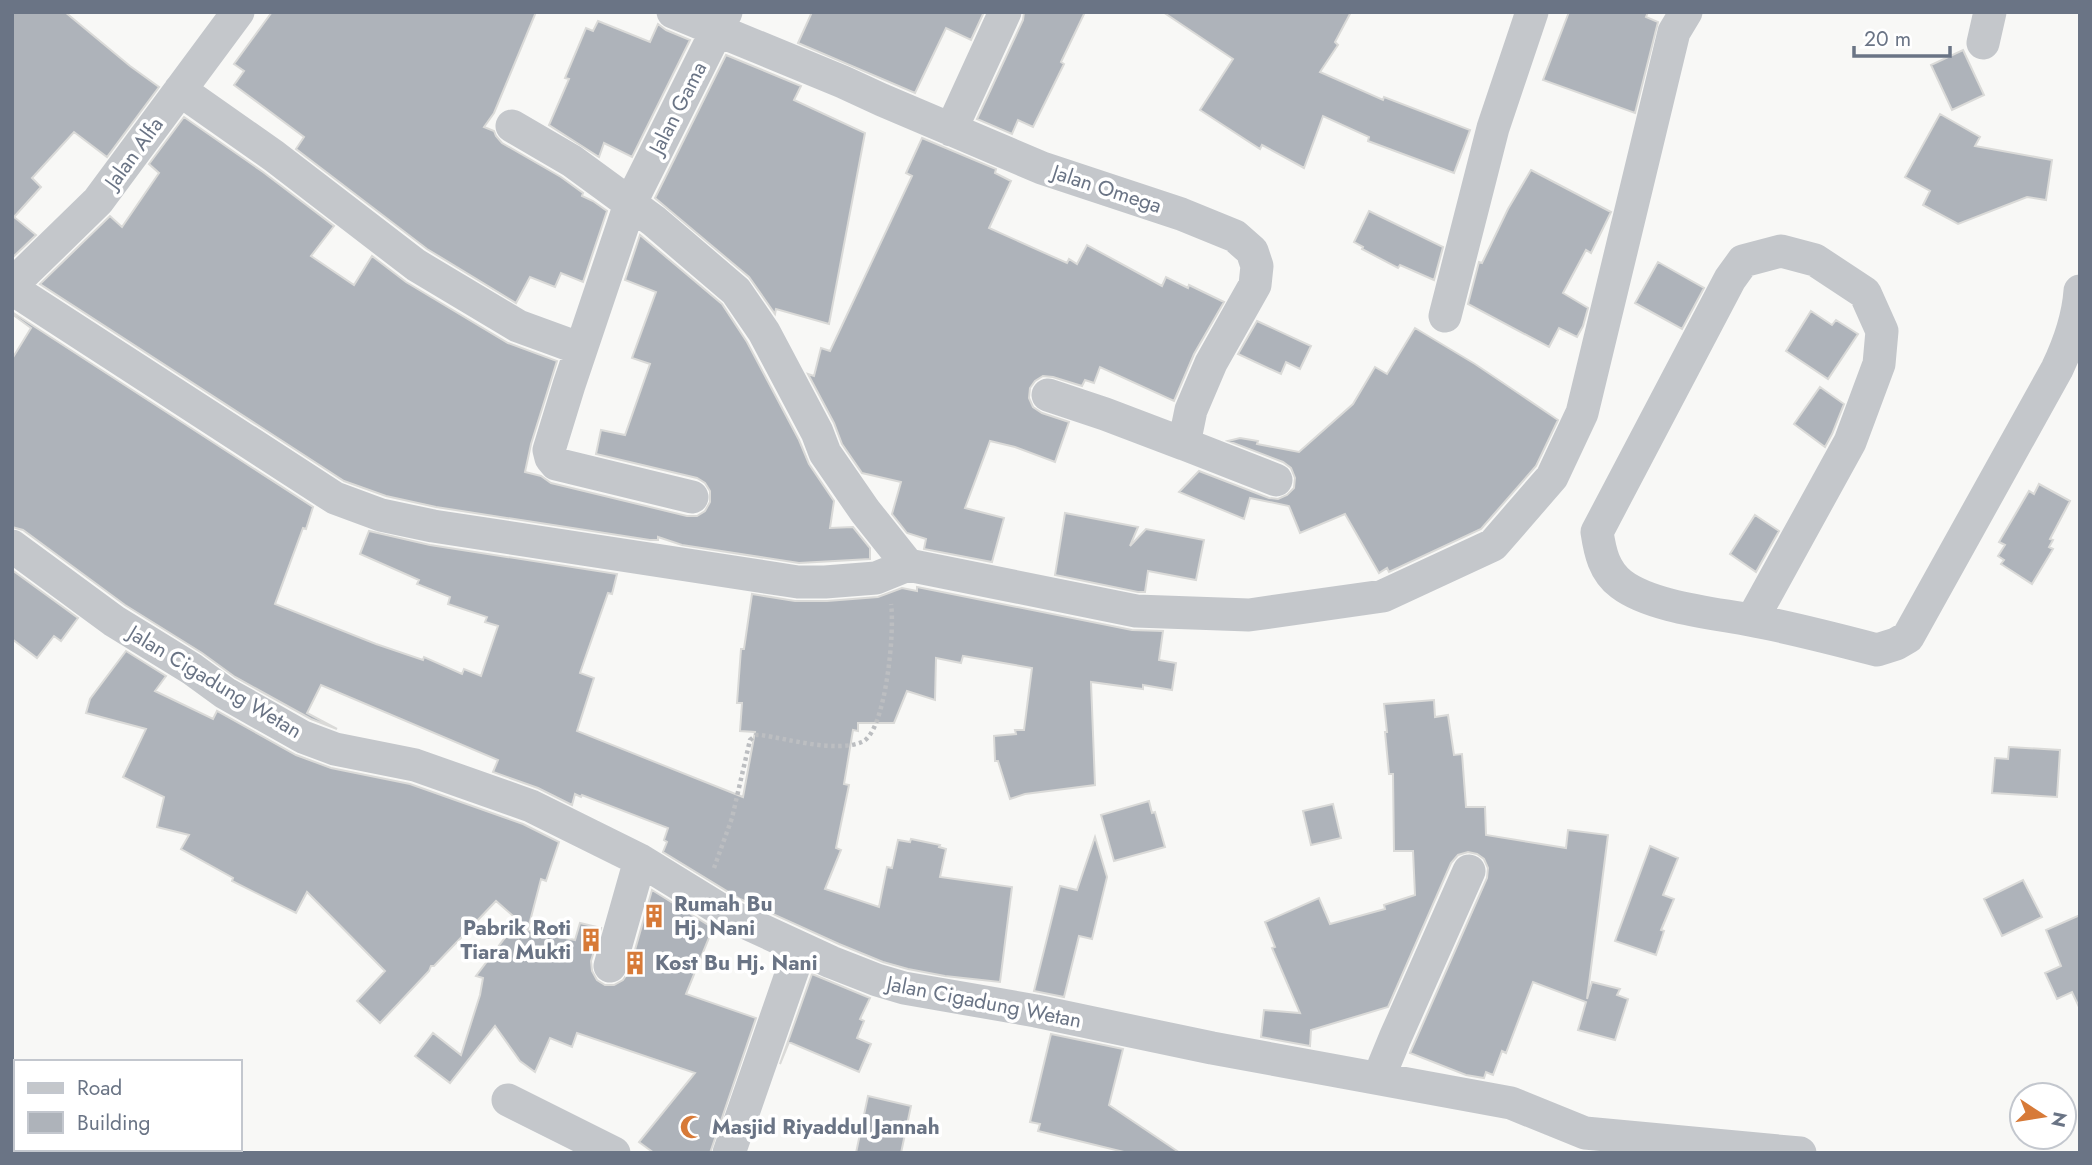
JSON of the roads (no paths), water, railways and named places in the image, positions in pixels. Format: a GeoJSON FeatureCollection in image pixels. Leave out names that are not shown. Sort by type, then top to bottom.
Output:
{"type":"FeatureCollection","features":[{"type":"Feature","properties":{"kind":"street","name":"Jalan Alfa"},"geometry":{"type":"LineString","coordinates":[[14,287],[98,201],[238,12]]}},
{"type":"Feature","properties":{"kind":"street","name":"Jalan Omega"},"geometry":{"type":"LineString","coordinates":[[673,12],[721,22],[843,82],[951,130],[1042,167],[1192,218],[1235,236],[1252,251],[1257,266],[1255,285],[1211,363],[1191,410],[1184,444]]}},
{"type":"Feature","properties":{"kind":"street"},"geometry":{"type":"LineString","coordinates":[[951,130],[1004,12]]}},
{"type":"Feature","properties":{"kind":"street"},"geometry":{"type":"LineString","coordinates":[[1445,316],[1493,128],[1532,12]]}},
{"type":"Feature","properties":{"kind":"street"},"geometry":{"type":"LineString","coordinates":[[14,287],[335,498],[381,515],[433,526],[798,582],[876,578],[908,565],[1136,611],[1249,615],[1383,596],[1493,545],[1552,477],[1582,414],[1674,32],[1686,12]]}},
{"type":"Feature","properties":{"kind":"street","name":"Jalan Gama"},"geometry":{"type":"LineString","coordinates":[[692,497],[556,464],[551,458],[550,450],[630,204],[721,22]]}},
{"type":"Feature","properties":{"kind":"street"},"geometry":{"type":"LineString","coordinates":[[180,90],[274,156],[416,265],[518,326],[581,349]]}},
{"type":"Feature","properties":{"kind":"street"},"geometry":{"type":"LineString","coordinates":[[512,126],[572,161],[654,221],[723,279],[746,304],[817,432],[825,453],[864,511],[908,565]]}},
{"type":"Feature","properties":{"kind":"street"},"geometry":{"type":"LineString","coordinates":[[1752,621],[1850,442],[1879,364],[1882,331],[1865,293],[1815,260],[1781,251],[1743,261],[1730,279],[1597,532],[1601,554],[1608,571],[1635,593],[1691,611],[1752,621],[1877,650],[1908,637],[2057,369],[2070,341],[2080,291]]}},
{"type":"Feature","properties":{"kind":"street"},"geometry":{"type":"LineString","coordinates":[[1048,396],[1105,414],[1276,481]]}},
{"type":"Feature","properties":{"kind":"street","name":"Jalan Cigadung Wetan"},"geometry":{"type":"LineString","coordinates":[[12,546],[114,621],[192,669],[225,693],[303,737],[335,749],[415,765],[531,806],[640,860],[731,916],[859,974],[904,988],[1511,1103],[1585,1133],[1800,1153]]}},
{"type":"Feature","properties":{"kind":"street"},"geometry":{"type":"LineString","coordinates":[[610,966],[640,860]]}},
{"type":"Feature","properties":{"kind":"street"},"geometry":{"type":"LineString","coordinates":[[1379,1077],[1469,871]]}},
{"type":"Feature","properties":{"kind":"street"},"geometry":{"type":"LineString","coordinates":[[729,1153],[800,949]]}},
{"type":"Feature","properties":{"kind":"street"},"geometry":{"type":"LineString","coordinates":[[508,1100],[614,1153]]}},
{"type":"Feature","properties":{"kind":"place","name":"Rumah Bu Hj. Nani"},"geometry":{"type":"Point","coordinates":[654,916]}},
{"type":"Feature","properties":{"kind":"place","name":"Pabrik Roti Tiara Mukti"},"geometry":{"type":"Point","coordinates":[591,940]}},
{"type":"Feature","properties":{"kind":"place","name":"Kost Bu Hj. Nani"},"geometry":{"type":"Point","coordinates":[635,963]}},
{"type":"Feature","properties":{"kind":"place","name":"Masjid Riyaddul Jannah"},"geometry":{"type":"Point","coordinates":[692,1127]}}]}
